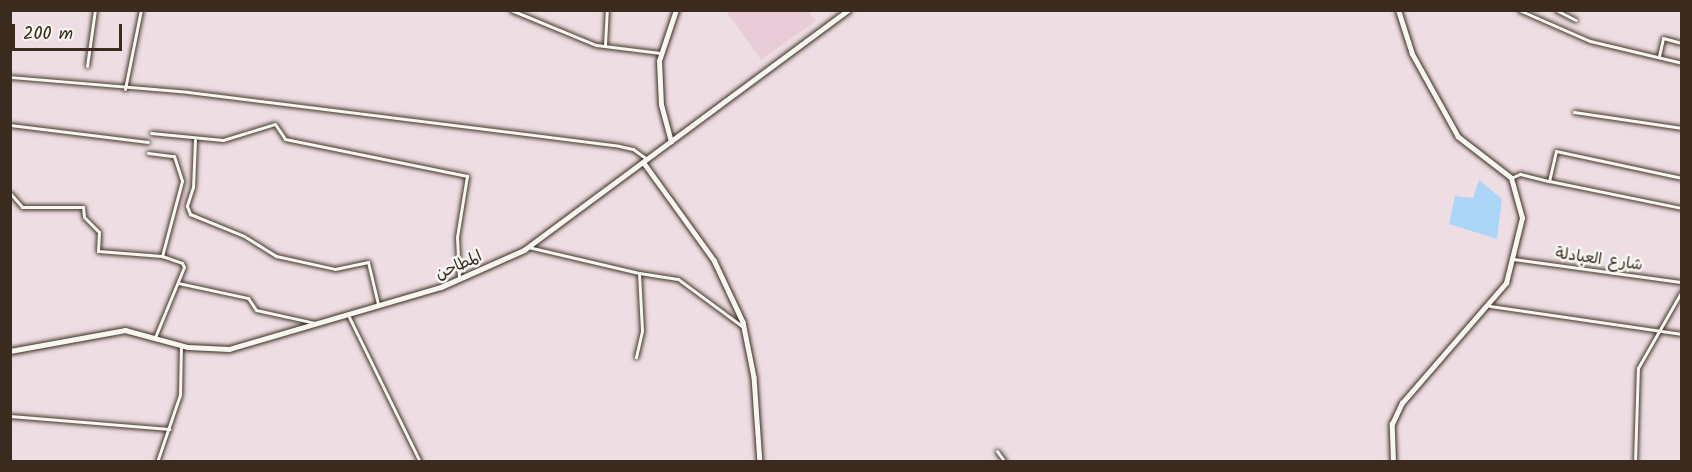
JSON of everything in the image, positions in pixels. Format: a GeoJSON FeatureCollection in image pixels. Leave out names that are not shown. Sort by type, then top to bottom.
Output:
{"type":"FeatureCollection","features":[{"type":"Feature","properties":{"kind":"street"},"geometry":{"type":"LineString","coordinates":[[87,66],[95,10]]}},
{"type":"Feature","properties":{"kind":"street"},"geometry":{"type":"LineString","coordinates":[[125,89],[141,10]]}},
{"type":"Feature","properties":{"kind":"street"},"geometry":{"type":"LineString","coordinates":[[511,10],[605,45],[661,53]]}},
{"type":"Feature","properties":{"kind":"street"},"geometry":{"type":"LineString","coordinates":[[605,45],[607,10]]}},
{"type":"Feature","properties":{"kind":"street"},"geometry":{"type":"LineString","coordinates":[[671,142],[660,96],[661,53],[676,10]]}},
{"type":"Feature","properties":{"kind":"street","name":"المطاحن"},"geometry":{"type":"LineString","coordinates":[[10,351],[109,331],[156,335],[181,345],[229,349],[350,316],[459,278],[528,247],[646,162],[848,10]]}},
{"type":"Feature","properties":{"kind":"street"},"geometry":{"type":"LineString","coordinates":[[1393,462],[1392,424],[1402,403],[1490,306],[1506,283],[1522,218],[1511,178],[1458,137],[1412,54],[1398,10]]}},
{"type":"Feature","properties":{"kind":"street"},"geometry":{"type":"LineString","coordinates":[[1519,10],[1590,41],[1682,63]]}},
{"type":"Feature","properties":{"kind":"street"},"geometry":{"type":"LineString","coordinates":[[1556,10],[1576,21]]}},
{"type":"Feature","properties":{"kind":"street"},"geometry":{"type":"LineString","coordinates":[[1659,57],[1663,38],[1682,42]]}},
{"type":"Feature","properties":{"kind":"street"},"geometry":{"type":"LineString","coordinates":[[10,77],[125,89],[188,92],[633,149],[646,162],[714,260],[744,328],[754,376],[760,462]]}},
{"type":"Feature","properties":{"kind":"street"},"geometry":{"type":"LineString","coordinates":[[1574,112],[1682,128]]}},
{"type":"Feature","properties":{"kind":"street"},"geometry":{"type":"LineString","coordinates":[[151,133],[164,131],[195,139],[224,140],[275,124],[285,139],[467,176],[457,237],[459,278]]}},
{"type":"Feature","properties":{"kind":"street"},"geometry":{"type":"LineString","coordinates":[[11,125],[148,142]]}},
{"type":"Feature","properties":{"kind":"street"},"geometry":{"type":"LineString","coordinates":[[195,139],[193,186],[187,206],[190,214],[244,236],[276,256],[335,269],[368,262],[379,306]]}},
{"type":"Feature","properties":{"kind":"street"},"geometry":{"type":"LineString","coordinates":[[1549,181],[1556,151],[1682,178]]}},
{"type":"Feature","properties":{"kind":"street"},"geometry":{"type":"LineString","coordinates":[[148,153],[174,156],[182,181],[162,256]]}},
{"type":"Feature","properties":{"kind":"street"},"geometry":{"type":"LineString","coordinates":[[1511,178],[1520,174],[1682,208]]}},
{"type":"Feature","properties":{"kind":"street"},"geometry":{"type":"LineString","coordinates":[[10,193],[22,207],[83,207],[84,217],[99,232],[98,251],[162,256],[183,265],[178,283],[156,335]]}},
{"type":"Feature","properties":{"kind":"street"},"geometry":{"type":"LineString","coordinates":[[528,247],[639,273],[678,279],[744,328]]}},
{"type":"Feature","properties":{"kind":"street","name":"شارع العبادلة"},"geometry":{"type":"LineString","coordinates":[[1513,259],[1682,282]]}},
{"type":"Feature","properties":{"kind":"street"},"geometry":{"type":"LineString","coordinates":[[636,357],[642,331],[639,273]]}},
{"type":"Feature","properties":{"kind":"street"},"geometry":{"type":"LineString","coordinates":[[178,283],[248,298],[256,310],[317,324]]}},
{"type":"Feature","properties":{"kind":"street"},"geometry":{"type":"LineString","coordinates":[[1635,462],[1638,368],[1661,332],[1682,291]]}},
{"type":"Feature","properties":{"kind":"street"},"geometry":{"type":"LineString","coordinates":[[1490,306],[1682,334]]}},
{"type":"Feature","properties":{"kind":"street"},"geometry":{"type":"LineString","coordinates":[[350,316],[420,462]]}},
{"type":"Feature","properties":{"kind":"street"},"geometry":{"type":"LineString","coordinates":[[157,462],[180,395],[181,345]]}},
{"type":"Feature","properties":{"kind":"street"},"geometry":{"type":"LineString","coordinates":[[10,416],[169,429]]}},
{"type":"Feature","properties":{"kind":"street"},"geometry":{"type":"LineString","coordinates":[[997,451],[1005,462]]}},
{"type":"Feature","properties":{"kind":"shaded area"},"geometry":{"type":"Polygon","coordinates":[[[726,11],[808,11],[816,21],[761,60],[726,11]]]}},
{"type":"Feature","properties":{"kind":"water"},"geometry":{"type":"Polygon","coordinates":[[[1479,180],[1502,199],[1497,239],[1449,224],[1455,196],[1473,198],[1479,180]]]}}]}
